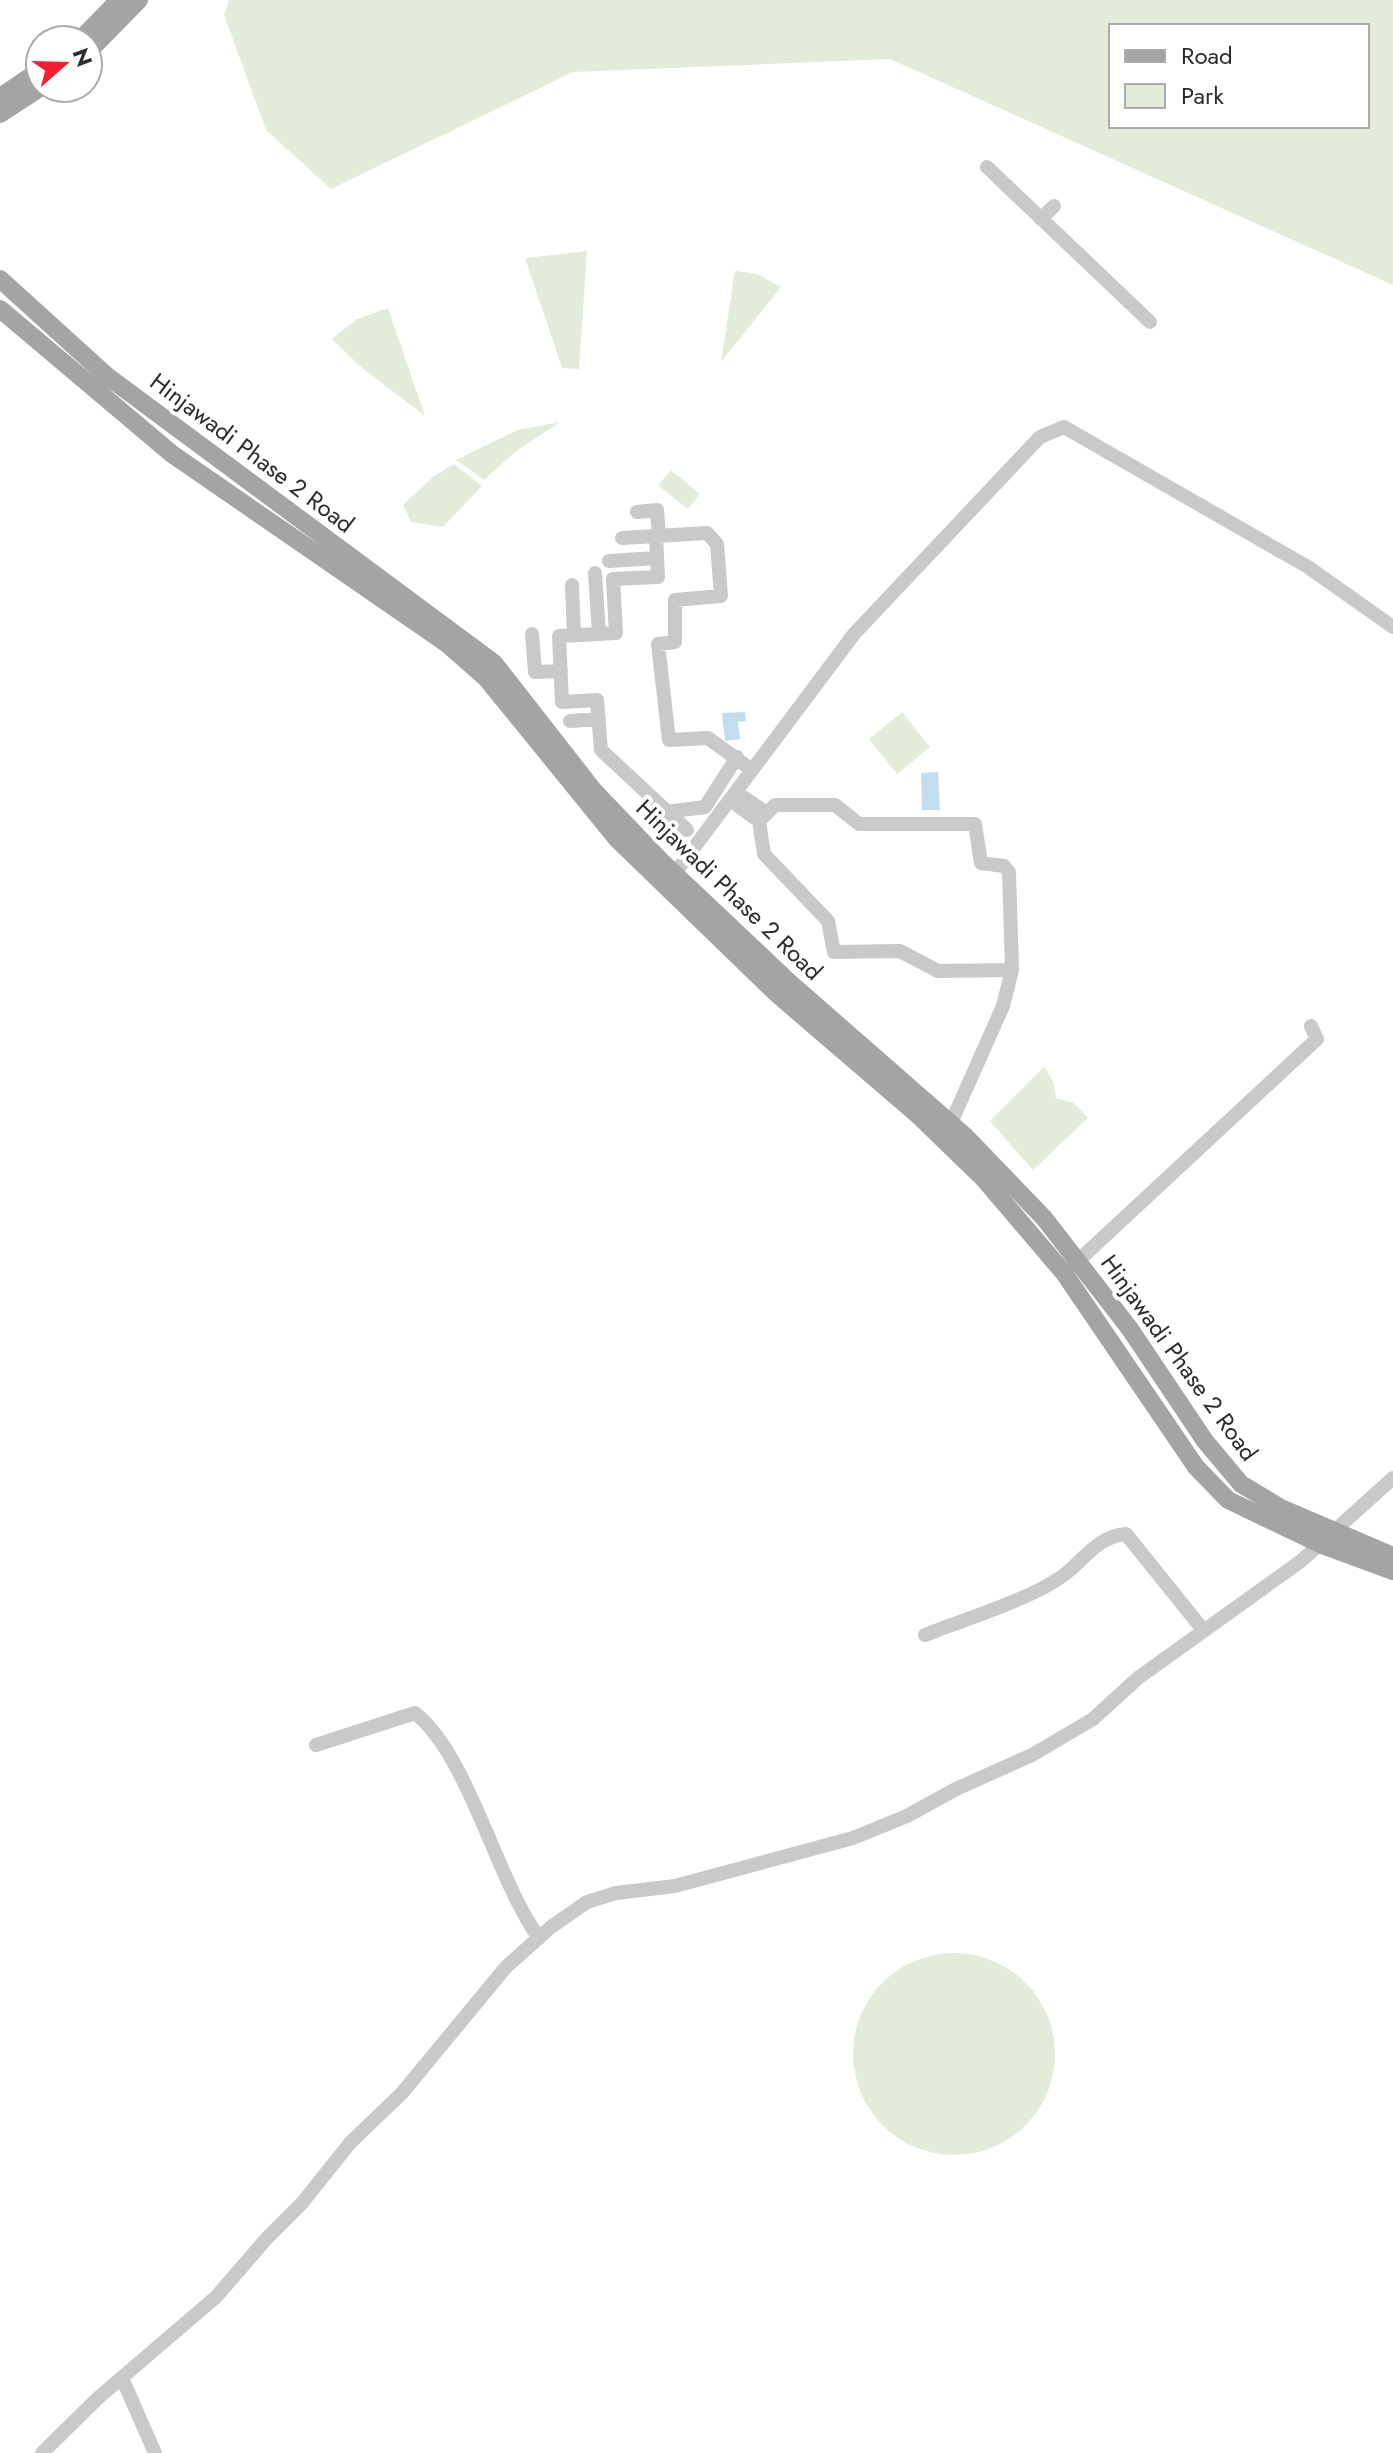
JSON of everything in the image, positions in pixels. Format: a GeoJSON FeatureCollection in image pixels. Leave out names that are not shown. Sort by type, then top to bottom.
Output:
{"type":"FeatureCollection","features":[{"type":"Feature","properties":{"kind":"main road"},"geometry":{"type":"LineString","coordinates":[[96,24],[119,0]]}},
{"type":"Feature","properties":{"kind":"main road"},"geometry":{"type":"LineString","coordinates":[[104,36],[139,0]]}},
{"type":"Feature","properties":{"kind":"main road"},"geometry":{"type":"LineString","coordinates":[[0,97],[24,81]]}},
{"type":"Feature","properties":{"kind":"main road"},"geometry":{"type":"LineString","coordinates":[[0,114],[24,98]]}},
{"type":"Feature","properties":{"kind":"main road","name":"Hinjawadi Phase 2 Road"},"geometry":{"type":"LineString","coordinates":[[0,279],[107,376],[488,657],[594,791],[670,880],[787,1004],[954,1148],[1064,1273],[1196,1467],[1228,1500],[1251,1513],[1393,1556]]}},
{"type":"Feature","properties":{"kind":"main road","name":"Hinjawadi Phase 2 Road"},"geometry":{"type":"LineString","coordinates":[[0,309],[172,454],[467,660],[503,697],[597,816],[951,1123],[1013,1184],[1079,1260],[1205,1441],[1241,1484],[1328,1538],[1393,1571]]}},
{"type":"Feature","properties":{"kind":"main road"},"geometry":{"type":"LineString","coordinates":[[1064,1273],[1079,1260]]}},
{"type":"Feature","properties":{"kind":"street"},"geometry":{"type":"LineString","coordinates":[[987,167],[1150,322]]}},
{"type":"Feature","properties":{"kind":"street"},"geometry":{"type":"LineString","coordinates":[[1041,219],[1054,206]]}},
{"type":"Feature","properties":{"kind":"street"},"geometry":{"type":"LineString","coordinates":[[670,880],[854,634],[1040,437],[1064,427],[1308,567],[1393,627]]}},
{"type":"Feature","properties":{"kind":"street"},"geometry":{"type":"LineString","coordinates":[[637,512],[657,510],[658,577],[613,579],[616,633],[559,636],[562,702],[597,700],[601,750],[686,832],[737,757]]}},
{"type":"Feature","properties":{"kind":"street"},"geometry":{"type":"LineString","coordinates":[[622,538],[707,533],[717,544],[721,596],[675,600],[675,642],[658,644],[669,740],[708,738],[752,770]]}},
{"type":"Feature","properties":{"kind":"street"},"geometry":{"type":"LineString","coordinates":[[609,561],[657,558]]}},
{"type":"Feature","properties":{"kind":"street"},"geometry":{"type":"LineString","coordinates":[[595,573],[599,634]]}},
{"type":"Feature","properties":{"kind":"street"},"geometry":{"type":"LineString","coordinates":[[572,585],[574,635]]}},
{"type":"Feature","properties":{"kind":"street"},"geometry":{"type":"LineString","coordinates":[[532,634],[535,672],[561,671]]}},
{"type":"Feature","properties":{"kind":"street"},"geometry":{"type":"LineString","coordinates":[[570,721],[599,719]]}},
{"type":"Feature","properties":{"kind":"street"},"geometry":{"type":"LineString","coordinates":[[733,796],[762,817]]}},
{"type":"Feature","properties":{"kind":"street"},"geometry":{"type":"LineString","coordinates":[[762,817],[775,805],[832,805],[859,824],[976,825],[981,863],[1004,866],[1009,872],[1012,970],[1003,1006],[951,1123]]}},
{"type":"Feature","properties":{"kind":"street"},"geometry":{"type":"LineString","coordinates":[[666,812],[705,807]]}},
{"type":"Feature","properties":{"kind":"street"},"geometry":{"type":"LineString","coordinates":[[762,817],[764,854],[828,921],[830,945],[834,952],[900,951],[938,971],[1012,970]]}},
{"type":"Feature","properties":{"kind":"street"},"geometry":{"type":"LineString","coordinates":[[1079,1260],[1317,1039],[1311,1026]]}},
{"type":"Feature","properties":{"kind":"street"},"geometry":{"type":"LineString","coordinates":[[42,2453],[122,2378],[216,2297],[302,2203],[350,2143],[402,2093],[506,1967],[587,1902],[616,1893],[675,1886],[853,1838],[907,1816],[956,1789],[1032,1755],[1093,1719],[1138,1678],[1328,1538],[1393,1478]]}},
{"type":"Feature","properties":{"kind":"street"},"geometry":{"type":"LineString","coordinates":[[925,1635],[1050,1584],[1070,1570],[1086,1551],[1115,1535],[1126,1534],[1204,1631]]}},
{"type":"Feature","properties":{"kind":"street"},"geometry":{"type":"LineString","coordinates":[[316,1745],[415,1713],[427,1722],[458,1772],[519,1909],[539,1938]]}},
{"type":"Feature","properties":{"kind":"street"},"geometry":{"type":"LineString","coordinates":[[122,2378],[155,2453]]}},
{"type":"Feature","properties":{"kind":"green space"},"geometry":{"type":"Polygon","coordinates":[[[229,0],[1393,0],[1393,285],[890,59],[573,72],[331,189],[266,130],[224,15],[229,0]]]}},
{"type":"Feature","properties":{"kind":"green space"},"geometry":{"type":"Polygon","coordinates":[[[587,251],[579,369],[562,368],[525,258],[587,251]]]}},
{"type":"Feature","properties":{"kind":"green space"},"geometry":{"type":"Polygon","coordinates":[[[735,271],[757,274],[781,287],[721,362],[735,271]]]}},
{"type":"Feature","properties":{"kind":"green space"},"geometry":{"type":"Polygon","coordinates":[[[388,308],[425,416],[361,367],[332,339],[357,319],[388,308]]]}},
{"type":"Feature","properties":{"kind":"green space"},"geometry":{"type":"Polygon","coordinates":[[[560,422],[515,452],[484,480],[456,460],[517,430],[560,422]]]}},
{"type":"Feature","properties":{"kind":"green space"},"geometry":{"type":"Polygon","coordinates":[[[454,464],[482,486],[443,527],[411,522],[403,505],[433,477],[454,464]]]}},
{"type":"Feature","properties":{"kind":"green space"},"geometry":{"type":"Polygon","coordinates":[[[671,470],[700,494],[688,509],[658,485],[671,470]]]}},
{"type":"Feature","properties":{"kind":"green space"},"geometry":{"type":"Polygon","coordinates":[[[902,712],[930,747],[897,774],[869,739],[902,712]]]}},
{"type":"Feature","properties":{"kind":"green space"},"geometry":{"type":"Polygon","coordinates":[[[1044,1067],[1053,1081],[1056,1098],[1074,1103],[1088,1118],[1033,1170],[990,1121],[1044,1067]]]}},
{"type":"Feature","properties":{"kind":"green space"},"geometry":{"type":"Polygon","coordinates":[[[954,1953],[993,1961],[1025,1983],[1047,2015],[1055,2054],[1047,2093],[1025,2125],[993,2147],[954,2155],[915,2147],[883,2125],[861,2093],[853,2054],[861,2015],[883,1983],[915,1961],[954,1953]]]}},
{"type":"Feature","properties":{"kind":"water"},"geometry":{"type":"Polygon","coordinates":[[[745,712],[746,721],[738,722],[740,739],[725,741],[722,713],[745,712]]]}},
{"type":"Feature","properties":{"kind":"water"},"geometry":{"type":"Polygon","coordinates":[[[938,772],[940,810],[922,810],[921,773],[938,772]]]}}]}
